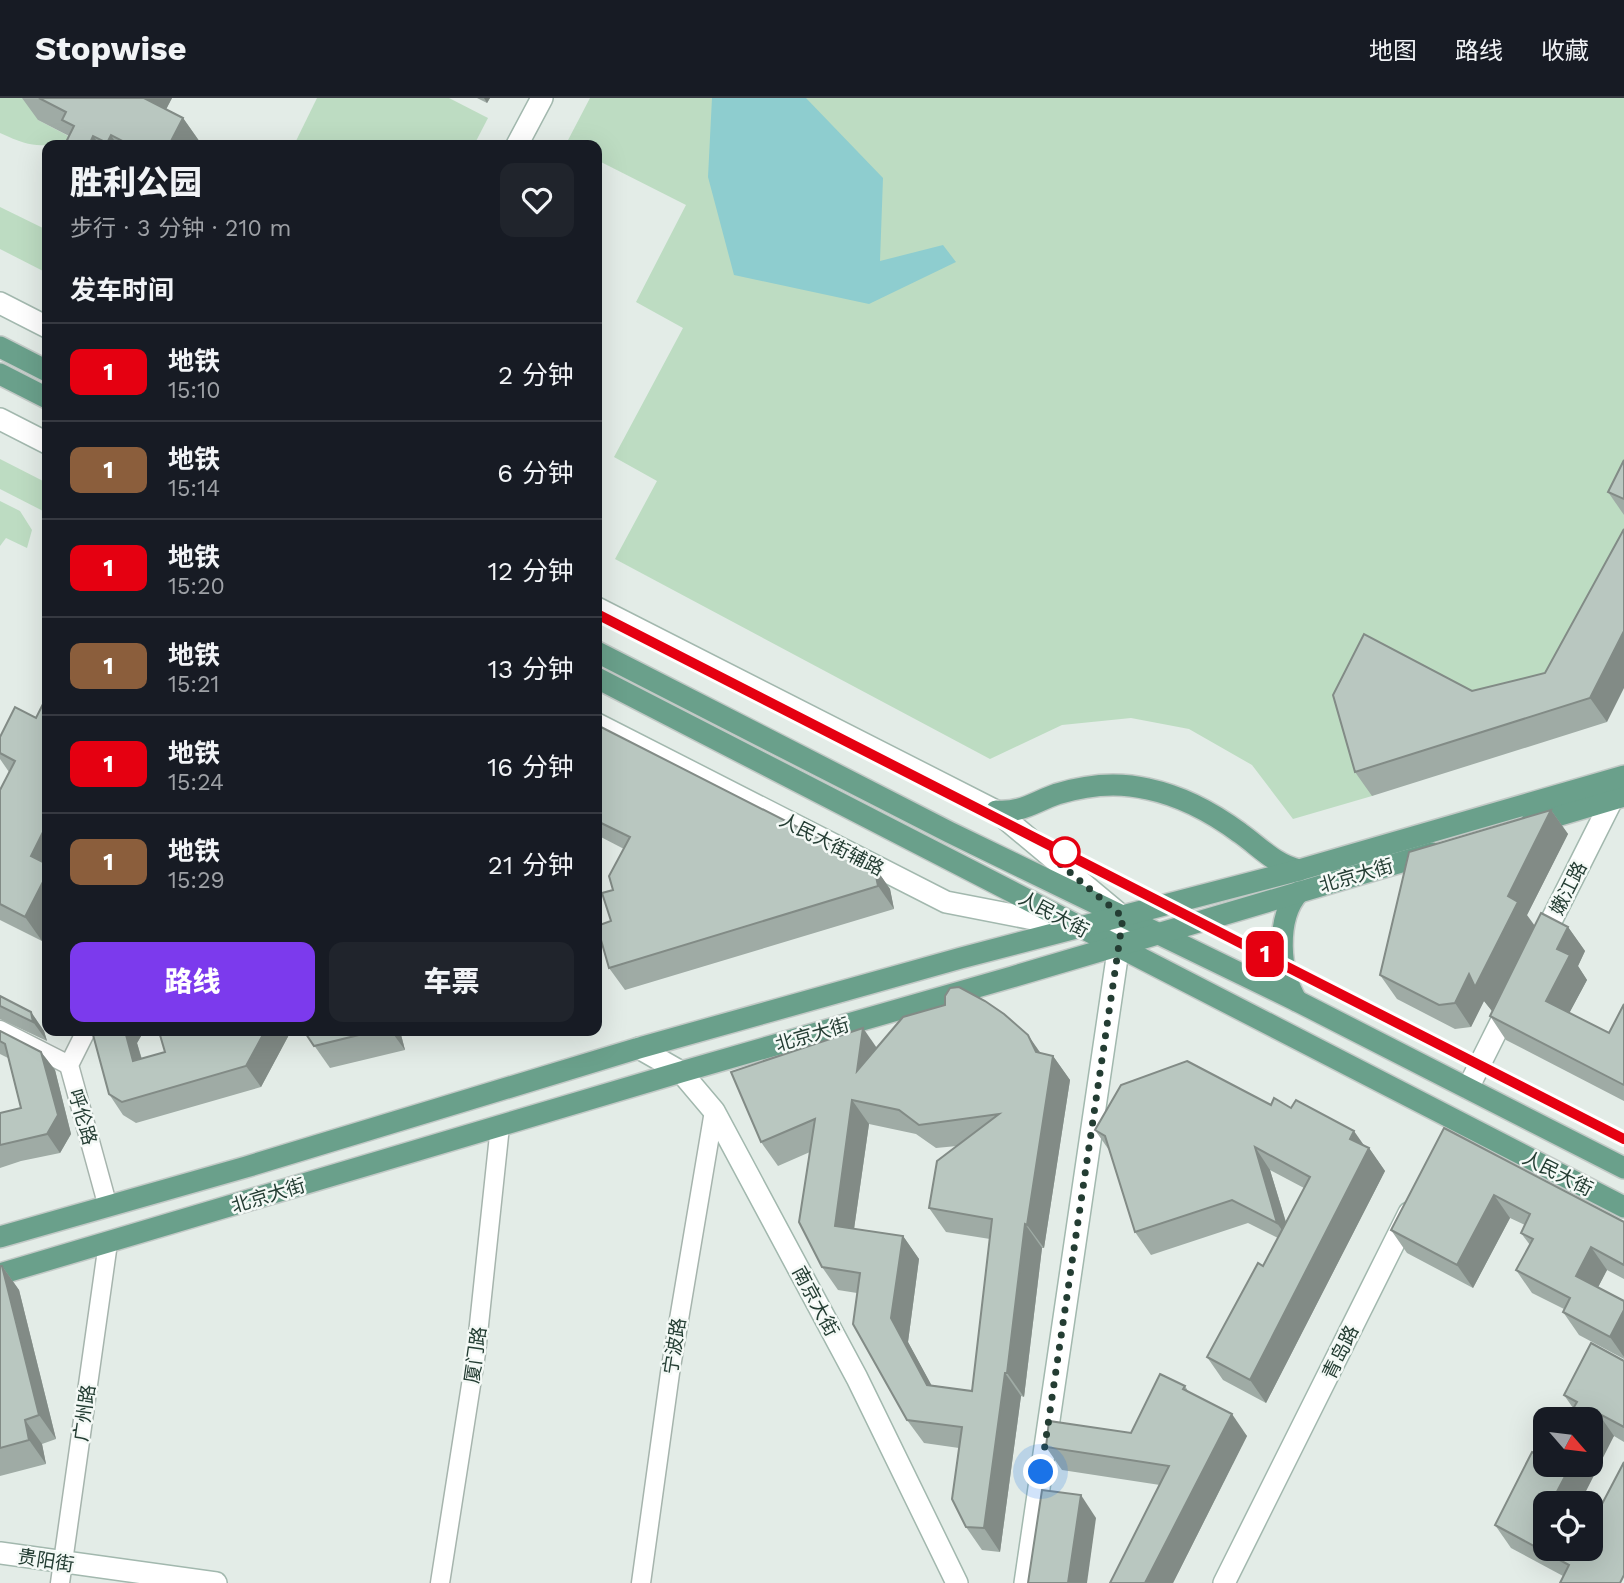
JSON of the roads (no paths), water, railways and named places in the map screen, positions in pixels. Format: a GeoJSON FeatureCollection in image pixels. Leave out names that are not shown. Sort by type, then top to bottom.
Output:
{"type":"FeatureCollection","features":[{"type":"Feature","properties":{"kind":"main road"},"geometry":{"type":"LineString","coordinates":[[520,140],[542,98]]}},
{"type":"Feature","properties":{"kind":"main road"},"geometry":{"type":"LineString","coordinates":[[0,303],[42,324]]}},
{"type":"Feature","properties":{"kind":"main road"},"geometry":{"type":"LineString","coordinates":[[0,347],[42,368]]}},
{"type":"Feature","properties":{"kind":"main road"},"geometry":{"type":"LineString","coordinates":[[0,374],[42,395]]}},
{"type":"Feature","properties":{"kind":"main road"},"geometry":{"type":"LineString","coordinates":[[0,419],[42,440]]}},
{"type":"Feature","properties":{"kind":"main road"},"geometry":{"type":"LineString","coordinates":[[602,611],[996,811],[1123,917],[1026,1583]]}},
{"type":"Feature","properties":{"kind":"main road","name":"人民大街"},"geometry":{"type":"LineString","coordinates":[[602,655],[949,832],[1297,1001],[1624,1168]]}},
{"type":"Feature","properties":{"kind":"main road","name":"人民大街"},"geometry":{"type":"LineString","coordinates":[[602,681],[1118,947],[1452,1127],[1624,1207]]}},
{"type":"Feature","properties":{"kind":"main road","name":"人民大街辅路"},"geometry":{"type":"LineString","coordinates":[[602,727],[946,902],[1080,928]]}},
{"type":"Feature","properties":{"kind":"main road","name":"北京大街"},"geometry":{"type":"LineString","coordinates":[[0,1237],[639,1048],[961,958],[1299,870],[1624,776]]}},
{"type":"Feature","properties":{"kind":"main road"},"geometry":{"type":"LineString","coordinates":[[996,811],[1019,811],[1056,794],[1078,788],[1124,785],[1147,788],[1191,803],[1231,827],[1278,863],[1299,870]]}},
{"type":"Feature","properties":{"kind":"main road"},"geometry":{"type":"LineString","coordinates":[[1479,839],[1618,798]]}},
{"type":"Feature","properties":{"kind":"main road","name":"嫩江路"},"geometry":{"type":"LineString","coordinates":[[1468,1088],[1618,798]]}},
{"type":"Feature","properties":{"kind":"main road","name":"北京大街"},"geometry":{"type":"LineString","coordinates":[[0,1274],[1454,847]]}},
{"type":"Feature","properties":{"kind":"main road"},"geometry":{"type":"LineString","coordinates":[[1297,1001],[1289,988],[1283,959],[1287,915],[1290,904],[1299,892]]}},
{"type":"Feature","properties":{"kind":"main road","name":"南京大街"},"geometry":{"type":"LineString","coordinates":[[639,1048],[681,1072],[714,1111],[857,1378],[957,1583]]}},
{"type":"Feature","properties":{"kind":"main road","name":"青岛路"},"geometry":{"type":"LineString","coordinates":[[1224,1583],[1418,1195]]}},
{"type":"Feature","properties":{"kind":"main road","name":"贵阳街"},"geometry":{"type":"LineString","coordinates":[[0,1553],[61,1573],[216,1583]]}},
{"type":"Feature","properties":{"kind":"street"},"geometry":{"type":"LineString","coordinates":[[0,1030],[69,1065]]}},
{"type":"Feature","properties":{"kind":"street","name":"呼伦路"},"geometry":{"type":"LineString","coordinates":[[84,1036],[69,1065],[108,1207]]}},
{"type":"Feature","properties":{"kind":"street","name":"宁波路"},"geometry":{"type":"LineString","coordinates":[[641,1583],[670,1373],[714,1111]]}},
{"type":"Feature","properties":{"kind":"street","name":"厦门路"},"geometry":{"type":"LineString","coordinates":[[440,1583],[476,1353],[500,1126]]}},
{"type":"Feature","properties":{"kind":"street","name":"广州路"},"geometry":{"type":"LineString","coordinates":[[61,1573],[108,1243]]}},
{"type":"Feature","properties":{"kind":"water"},"geometry":{"type":"Polygon","coordinates":[[[712,98],[806,98],[883,178],[880,261],[943,245],[956,262],[869,304],[734,275],[708,177],[712,98]]]}},
{"type":"Feature","properties":{"kind":"metro line","name":"1"},"geometry":{"type":"LineString","coordinates":[[602,617],[1624,1139]]}}]}
